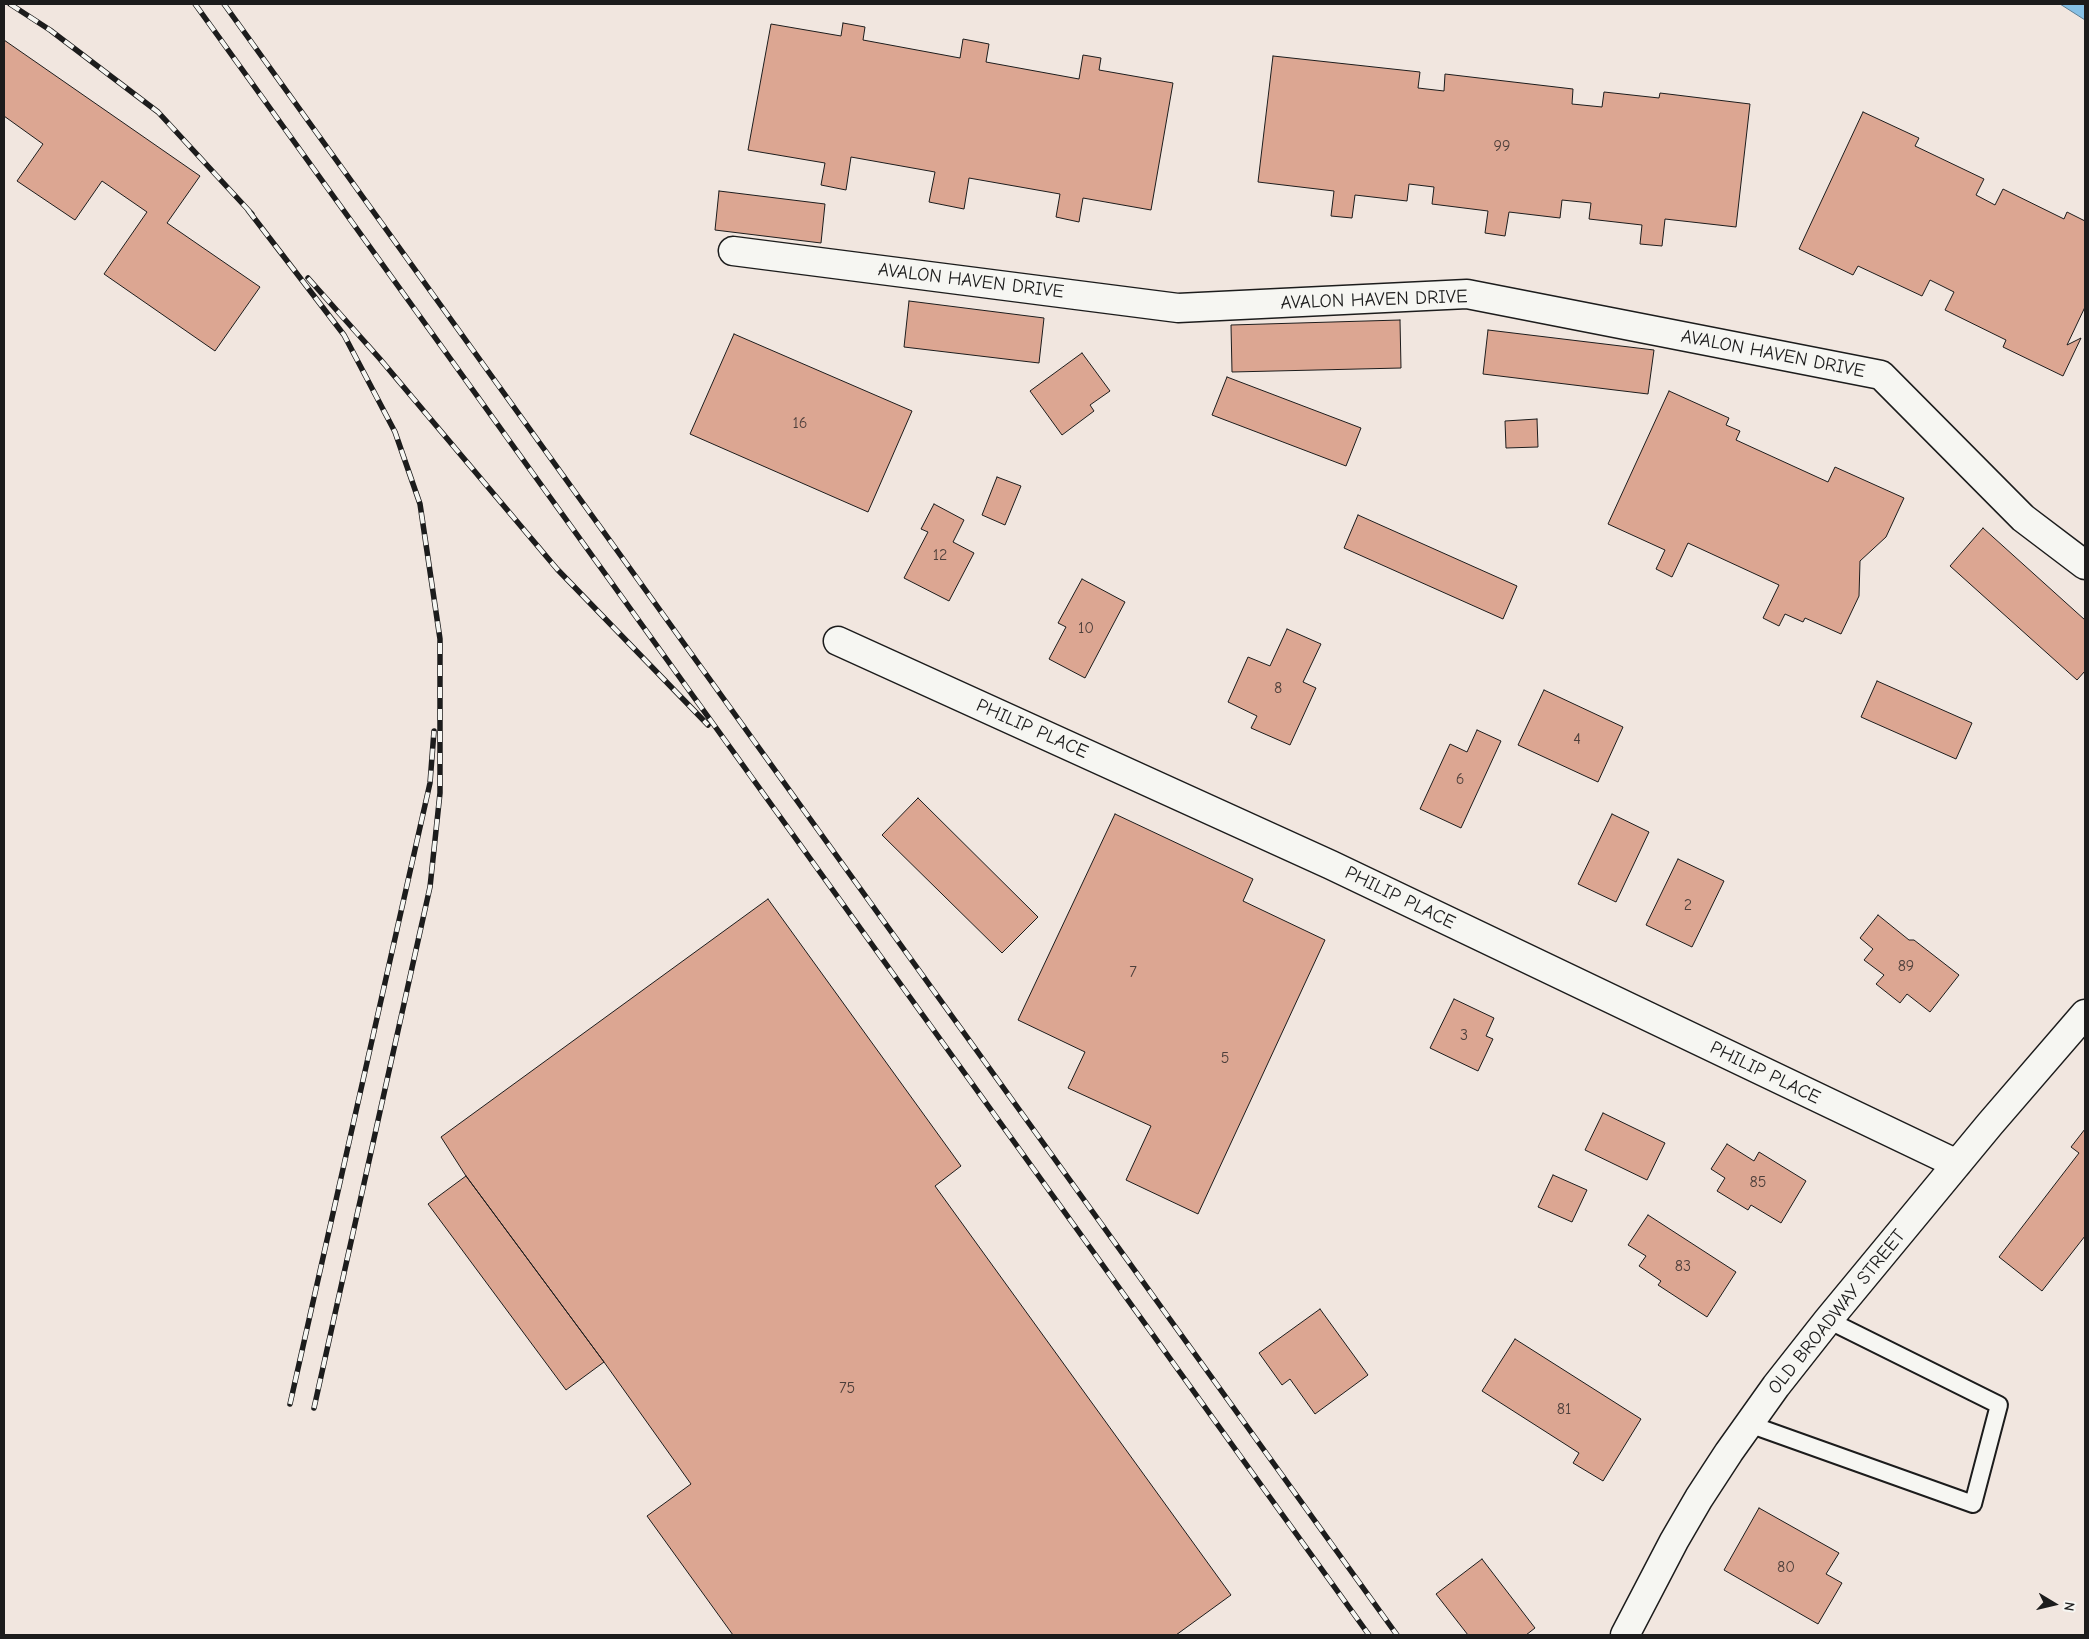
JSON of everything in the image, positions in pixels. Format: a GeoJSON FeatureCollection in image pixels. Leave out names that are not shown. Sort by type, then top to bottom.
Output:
{"type":"FeatureCollection","features":[{"type":"Feature","properties":{"kind":"street","name":"AVALON HAVEN DRIVE"},"geometry":{"type":"LineString","coordinates":[[733,251],[1178,308],[1467,294],[1881,375],[2023,518],[2085,565]]}},
{"type":"Feature","properties":{"kind":"street","name":"PHILIP PLACE"},"geometry":{"type":"LineString","coordinates":[[838,641],[1330,864],[1957,1164]]}},
{"type":"Feature","properties":{"kind":"street","name":"OLD BROADWAY STREET"},"geometry":{"type":"LineString","coordinates":[[1624,1635],[1674,1540],[1704,1490],[1749,1424],[1828,1320],[1957,1164],[2085,1014]]}},
{"type":"Feature","properties":{"kind":"lane"},"geometry":{"type":"LineString","coordinates":[[1749,1424],[1973,1504],[1999,1405],[1828,1320]]}},
{"type":"Feature","properties":{"kind":"water"},"geometry":{"type":"Polygon","coordinates":[[[2060,4],[2085,4],[2085,20],[2060,4]]]}},
{"type":"Feature","properties":{"kind":"building"},"geometry":{"type":"Polygon","coordinates":[[[843,23],[865,27],[863,40],[960,58],[963,39],[989,44],[986,62],[1079,79],[1083,55],[1101,58],[1099,70],[1173,83],[1151,210],[1083,198],[1079,222],[1056,217],[1060,194],[969,178],[964,209],[929,202],[935,172],[851,157],[846,190],[821,185],[825,163],[748,150],[771,24],[841,36],[843,23]]]}},
{"type":"Feature","properties":{"kind":"building"},"geometry":{"type":"Polygon","coordinates":[[[4,40],[200,176],[167,223],[260,287],[215,351],[104,274],[147,212],[102,181],[75,220],[17,181],[43,144],[4,116],[4,40]]]}},
{"type":"Feature","properties":{"kind":"building"},"geometry":{"type":"Polygon","coordinates":[[[1273,56],[1420,72],[1418,88],[1444,91],[1445,74],[1573,89],[1572,104],[1602,107],[1604,92],[1659,98],[1660,93],[1750,104],[1736,227],[1665,219],[1662,246],[1640,244],[1642,225],[1589,219],[1591,203],[1562,200],[1560,218],[1509,212],[1505,236],[1485,233],[1488,211],[1432,204],[1434,187],[1409,184],[1407,201],[1355,195],[1352,218],[1331,216],[1334,191],[1258,182],[1273,56]]]}},
{"type":"Feature","properties":{"kind":"building"},"geometry":{"type":"Polygon","coordinates":[[[1863,112],[1919,138],[1915,146],[1984,179],[1976,195],[1995,205],[2003,189],[2064,219],[2067,212],[2085,221],[2085,307],[2067,345],[2081,338],[2063,376],[2003,347],[2006,340],[1945,310],[1954,292],[1930,280],[1922,296],[1858,266],[1853,275],[1799,249],[1863,112]]]}},
{"type":"Feature","properties":{"kind":"building"},"geometry":{"type":"Polygon","coordinates":[[[719,191],[825,204],[821,243],[715,230],[719,191]]]}},
{"type":"Feature","properties":{"kind":"building"},"geometry":{"type":"Polygon","coordinates":[[[909,301],[1044,318],[1039,363],[904,347],[909,301]]]}},
{"type":"Feature","properties":{"kind":"building"},"geometry":{"type":"Polygon","coordinates":[[[1400,320],[1401,368],[1232,372],[1231,325],[1400,320]]]}},
{"type":"Feature","properties":{"kind":"building"},"geometry":{"type":"Polygon","coordinates":[[[1488,330],[1654,350],[1648,394],[1483,374],[1488,330]]]}},
{"type":"Feature","properties":{"kind":"building"},"geometry":{"type":"Polygon","coordinates":[[[734,334],[912,411],[868,512],[690,434],[734,334]]]}},
{"type":"Feature","properties":{"kind":"building"},"geometry":{"type":"Polygon","coordinates":[[[1082,353],[1110,391],[1090,405],[1094,411],[1062,435],[1030,391],[1082,353]]]}},
{"type":"Feature","properties":{"kind":"building"},"geometry":{"type":"Polygon","coordinates":[[[1227,377],[1361,428],[1346,466],[1212,415],[1227,377]]]}},
{"type":"Feature","properties":{"kind":"building"},"geometry":{"type":"Polygon","coordinates":[[[1669,391],[1729,418],[1726,425],[1740,431],[1736,440],[1828,482],[1835,467],[1904,498],[1886,537],[1860,561],[1859,596],[1841,634],[1805,618],[1803,622],[1785,614],[1779,626],[1763,618],[1779,585],[1688,543],[1672,577],[1656,569],[1665,550],[1608,524],[1669,391]]]}},
{"type":"Feature","properties":{"kind":"building"},"geometry":{"type":"Polygon","coordinates":[[[1537,419],[1538,447],[1506,448],[1505,421],[1537,419]]]}},
{"type":"Feature","properties":{"kind":"building"},"geometry":{"type":"Polygon","coordinates":[[[997,477],[1021,486],[1005,525],[982,515],[997,477]]]}},
{"type":"Feature","properties":{"kind":"building"},"geometry":{"type":"Polygon","coordinates":[[[934,504],[964,520],[953,542],[974,553],[949,601],[904,578],[928,532],[921,529],[934,504]]]}},
{"type":"Feature","properties":{"kind":"building"},"geometry":{"type":"Polygon","coordinates":[[[1358,515],[1517,586],[1503,619],[1344,548],[1358,515]]]}},
{"type":"Feature","properties":{"kind":"building"},"geometry":{"type":"Polygon","coordinates":[[[1983,528],[2085,620],[2085,671],[2077,680],[1950,566],[1983,528]]]}},
{"type":"Feature","properties":{"kind":"building"},"geometry":{"type":"Polygon","coordinates":[[[1082,579],[1125,602],[1085,678],[1049,659],[1066,627],[1058,623],[1082,579]]]}},
{"type":"Feature","properties":{"kind":"building"},"geometry":{"type":"Polygon","coordinates":[[[1287,629],[1321,644],[1303,682],[1316,688],[1290,745],[1251,728],[1257,716],[1228,702],[1248,657],[1270,666],[1287,629]]]}},
{"type":"Feature","properties":{"kind":"building"},"geometry":{"type":"Polygon","coordinates":[[[1877,681],[1972,723],[1956,759],[1861,717],[1877,681]]]}},
{"type":"Feature","properties":{"kind":"building"},"geometry":{"type":"Polygon","coordinates":[[[1544,690],[1623,727],[1598,782],[1518,745],[1544,690]]]}},
{"type":"Feature","properties":{"kind":"building"},"geometry":{"type":"Polygon","coordinates":[[[1477,730],[1501,741],[1461,828],[1420,809],[1450,744],[1467,752],[1477,730]]]}},
{"type":"Feature","properties":{"kind":"building"},"geometry":{"type":"Polygon","coordinates":[[[918,798],[1038,917],[1002,953],[882,835],[918,798]]]}},
{"type":"Feature","properties":{"kind":"building"},"geometry":{"type":"Polygon","coordinates":[[[1115,814],[1253,879],[1243,901],[1325,940],[1198,1214],[1126,1180],[1151,1126],[1068,1088],[1085,1052],[1018,1020],[1115,814]]]}},
{"type":"Feature","properties":{"kind":"building"},"geometry":{"type":"Polygon","coordinates":[[[1612,814],[1649,832],[1616,902],[1578,884],[1612,814]]]}},
{"type":"Feature","properties":{"kind":"building"},"geometry":{"type":"Polygon","coordinates":[[[1678,859],[1724,881],[1692,947],[1646,925],[1678,859]]]}},
{"type":"Feature","properties":{"kind":"building"},"geometry":{"type":"Polygon","coordinates":[[[768,899],[961,1166],[935,1186],[1231,1595],[1176,1635],[733,1635],[647,1516],[691,1484],[604,1362],[466,1176],[441,1137],[768,899]]]}},
{"type":"Feature","properties":{"kind":"building"},"geometry":{"type":"Polygon","coordinates":[[[1878,915],[1909,940],[1914,940],[1959,975],[1930,1012],[1907,994],[1900,1003],[1876,984],[1884,975],[1864,960],[1873,949],[1860,938],[1878,915]]]}},
{"type":"Feature","properties":{"kind":"building"},"geometry":{"type":"Polygon","coordinates":[[[1454,999],[1494,1018],[1486,1036],[1493,1039],[1478,1071],[1430,1048],[1454,999]]]}},
{"type":"Feature","properties":{"kind":"building"},"geometry":{"type":"Polygon","coordinates":[[[1603,1113],[1665,1143],[1647,1180],[1585,1150],[1603,1113]]]}},
{"type":"Feature","properties":{"kind":"building"},"geometry":{"type":"Polygon","coordinates":[[[2085,1129],[2085,1236],[2042,1291],[1999,1257],[2079,1153],[2071,1147],[2085,1129]]]}},
{"type":"Feature","properties":{"kind":"building"},"geometry":{"type":"Polygon","coordinates":[[[1727,1144],[1754,1161],[1759,1152],[1806,1181],[1781,1223],[1751,1205],[1748,1210],[1717,1191],[1725,1178],[1711,1169],[1727,1144]]]}},
{"type":"Feature","properties":{"kind":"building"},"geometry":{"type":"Polygon","coordinates":[[[1553,1175],[1587,1190],[1572,1222],[1538,1207],[1553,1175]]]}},
{"type":"Feature","properties":{"kind":"building"},"geometry":{"type":"Polygon","coordinates":[[[466,1176],[604,1362],[566,1390],[428,1204],[466,1176]]]}},
{"type":"Feature","properties":{"kind":"building"},"geometry":{"type":"Polygon","coordinates":[[[1648,1215],[1736,1272],[1707,1317],[1658,1285],[1661,1281],[1639,1266],[1646,1256],[1628,1245],[1648,1215]]]}},
{"type":"Feature","properties":{"kind":"building"},"geometry":{"type":"Polygon","coordinates":[[[1320,1309],[1368,1375],[1315,1414],[1290,1379],[1282,1385],[1259,1353],[1320,1309]]]}},
{"type":"Feature","properties":{"kind":"building"},"geometry":{"type":"Polygon","coordinates":[[[1515,1339],[1641,1419],[1603,1481],[1573,1463],[1579,1453],[1482,1391],[1515,1339]]]}},
{"type":"Feature","properties":{"kind":"building"},"geometry":{"type":"Polygon","coordinates":[[[1759,1508],[1839,1553],[1826,1574],[1842,1583],[1818,1624],[1724,1570],[1759,1508]]]}},
{"type":"Feature","properties":{"kind":"building"},"geometry":{"type":"Polygon","coordinates":[[[1482,1559],[1535,1628],[1526,1635],[1468,1635],[1436,1594],[1482,1559]]]}},
{"type":"Feature","properties":{"kind":"railway"},"geometry":{"type":"LineString","coordinates":[[10,4],[50,30],[158,112],[252,214]]}},
{"type":"Feature","properties":{"kind":"railway"},"geometry":{"type":"LineString","coordinates":[[195,4],[1369,1635]]}},
{"type":"Feature","properties":{"kind":"railway"},"geometry":{"type":"LineString","coordinates":[[224,4],[1397,1635]]}},
{"type":"Feature","properties":{"kind":"railway"},"geometry":{"type":"LineString","coordinates":[[248,210],[344,335],[395,432],[420,504],[440,639],[440,793],[430,887],[314,1408]]}},
{"type":"Feature","properties":{"kind":"railway"},"geometry":{"type":"LineString","coordinates":[[308,278],[380,359],[557,569],[708,725]]}},
{"type":"Feature","properties":{"kind":"railway"},"geometry":{"type":"LineString","coordinates":[[290,1404],[430,783],[434,731]]}}]}
